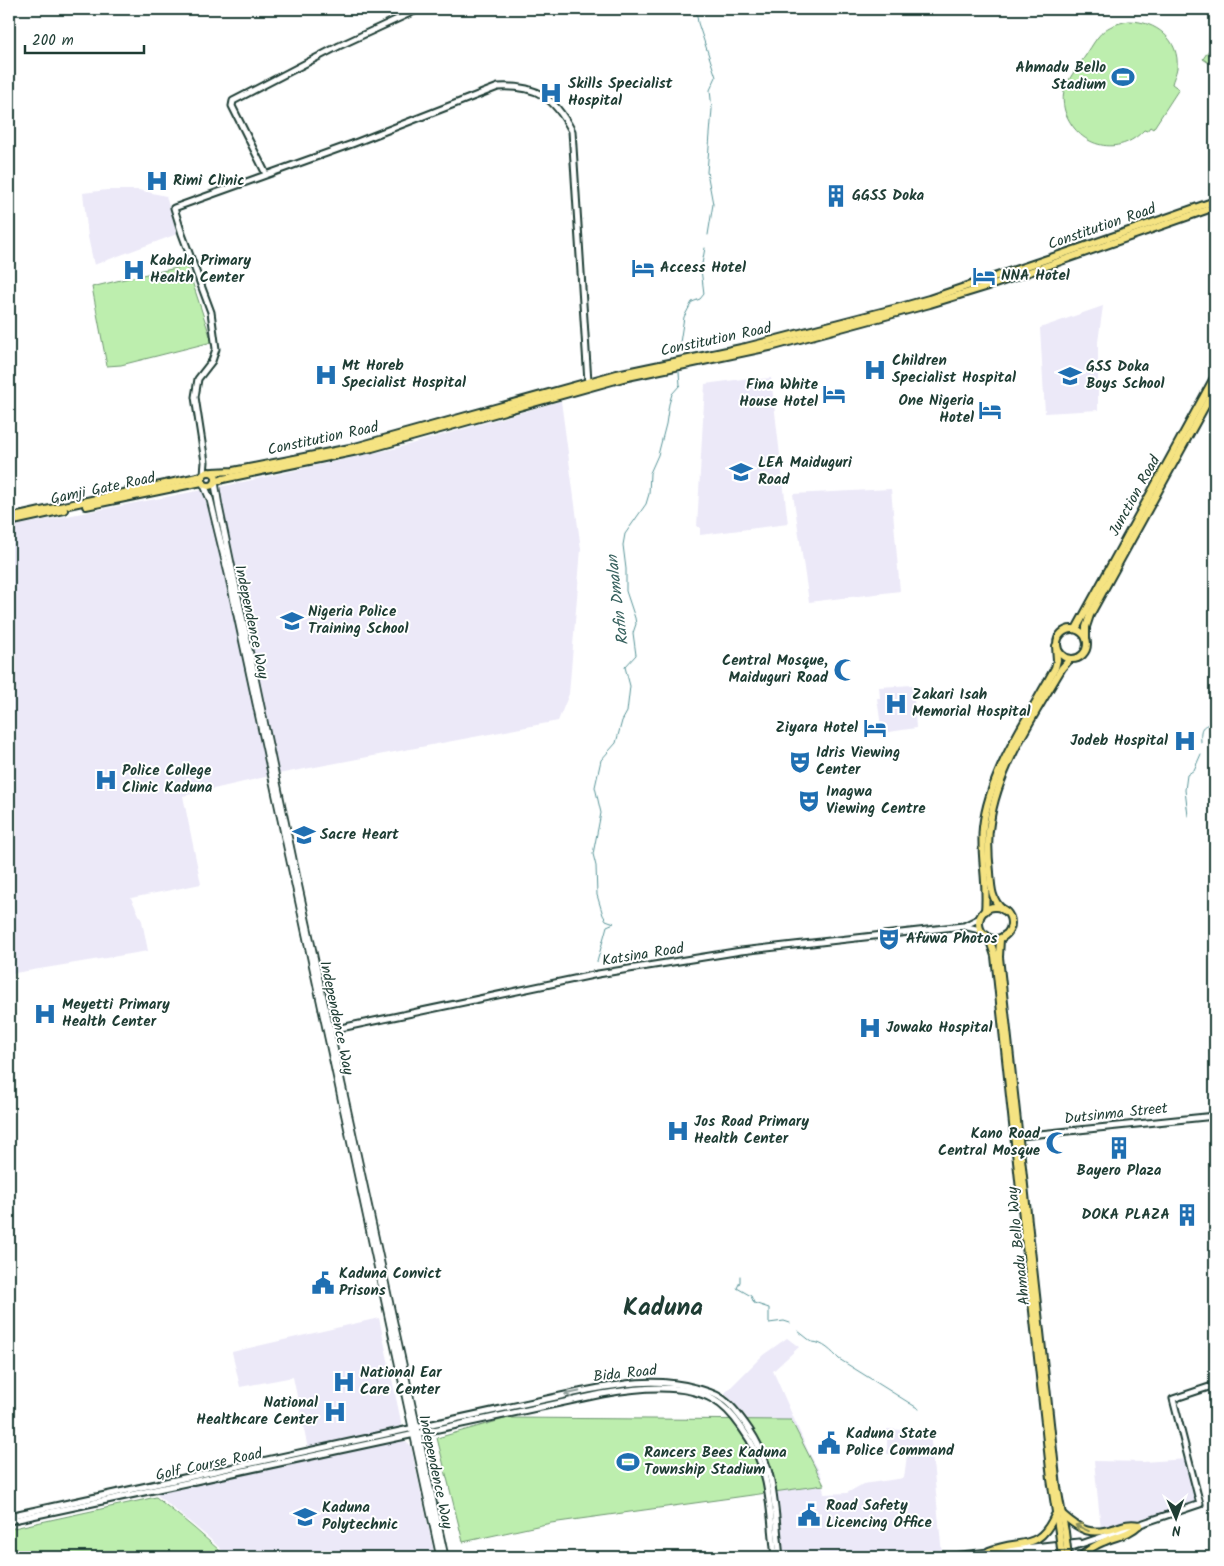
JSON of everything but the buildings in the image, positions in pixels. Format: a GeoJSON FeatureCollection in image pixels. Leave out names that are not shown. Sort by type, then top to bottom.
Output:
{"type":"FeatureCollection","features":[{"type":"Feature","properties":{"kind":"main road","name":"Constitution Road"},"geometry":{"type":"LineString","coordinates":[[1124,236],[1215,201]]}},
{"type":"Feature","properties":{"kind":"main road","name":"Constitution Road"},"geometry":{"type":"LineString","coordinates":[[676,365],[632,370],[588,382],[528,401],[385,445],[223,479],[210,486],[206,477],[356,446],[528,401],[685,363],[788,337],[928,299],[1215,207]]}},
{"type":"Feature","properties":{"kind":"main road","name":"Junction Road"},"geometry":{"type":"LineString","coordinates":[[1076,629],[1215,376]]}},
{"type":"Feature","properties":{"kind":"main road","name":"Junction Road"},"geometry":{"type":"LineString","coordinates":[[1086,638],[1086,627],[1090,615],[1215,388]]}},
{"type":"Feature","properties":{"kind":"main road"},"geometry":{"type":"LineString","coordinates":[[9,518],[183,480],[216,476],[215,483]]}},
{"type":"Feature","properties":{"kind":"main road","name":"Gamji Gate Road"},"geometry":{"type":"LineString","coordinates":[[9,522],[206,477]]}},
{"type":"Feature","properties":{"kind":"main road","name":"Independence Way"},"geometry":{"type":"LineString","coordinates":[[206,477],[415,1430],[445,1557]]}},
{"type":"Feature","properties":{"kind":"main road","name":"Independence Way"},"geometry":{"type":"LineString","coordinates":[[215,483],[415,1430],[440,1557]]}},
{"type":"Feature","properties":{"kind":"main road"},"geometry":{"type":"LineString","coordinates":[[1056,646],[1061,655],[1070,659],[1078,658],[1082,655],[1087,645],[1086,638],[1084,634],[1076,629],[1067,629],[1057,637],[1056,646],[1057,660],[1055,668],[1001,766],[988,799],[983,837],[987,892],[985,910],[980,918],[983,933],[992,939],[1005,935],[1010,922],[1007,913],[998,906],[993,896],[988,857],[988,836],[992,808],[1004,772],[1062,668],[1070,659]]}},
{"type":"Feature","properties":{"kind":"main road"},"geometry":{"type":"LineString","coordinates":[[985,910],[994,907],[1003,910]]}},
{"type":"Feature","properties":{"kind":"main road","name":"Ahmadu Bello Way"},"geometry":{"type":"LineString","coordinates":[[983,933],[991,944],[994,956],[1059,1514],[1066,1557]]}},
{"type":"Feature","properties":{"kind":"main road","name":"Ahmadu Bello Way"},"geometry":{"type":"LineString","coordinates":[[1005,935],[1000,939],[999,957],[1020,1136],[1059,1514]]}},
{"type":"Feature","properties":{"kind":"main road"},"geometry":{"type":"LineString","coordinates":[[989,1556],[1004,1546],[1038,1539],[1059,1514],[1076,1526],[1096,1532],[1130,1524],[1139,1525]]}},
{"type":"Feature","properties":{"kind":"main road"},"geometry":{"type":"LineString","coordinates":[[1080,1557],[1103,1541],[1133,1531],[1139,1525]]}},
{"type":"Feature","properties":{"kind":"main road"},"geometry":{"type":"LineString","coordinates":[[1021,1557],[1042,1557]]}},
{"type":"Feature","properties":{"kind":"street"},"geometry":{"type":"LineString","coordinates":[[266,174],[232,106],[233,101],[339,46],[419,9]]}},
{"type":"Feature","properties":{"kind":"street"},"geometry":{"type":"LineString","coordinates":[[206,477],[195,397],[198,380],[215,355],[213,322],[174,208],[352,144],[498,87],[512,86],[539,92],[552,101],[564,115],[572,131],[588,382]]}},
{"type":"Feature","properties":{"kind":"street","name":"Katsina Road"},"geometry":{"type":"LineString","coordinates":[[331,1030],[598,974],[741,951],[963,926],[980,918]]}},
{"type":"Feature","properties":{"kind":"street","name":"Katsina Road"},"geometry":{"type":"LineString","coordinates":[[963,926],[983,933]]}},
{"type":"Feature","properties":{"kind":"street","name":"Dutsinma Street"},"geometry":{"type":"LineString","coordinates":[[1020,1136],[1215,1116]]}},
{"type":"Feature","properties":{"kind":"street","name":"Bida Road"},"geometry":{"type":"LineString","coordinates":[[415,1430],[602,1394],[634,1386],[664,1382],[706,1391],[724,1400],[742,1419],[752,1434],[767,1467],[771,1481],[780,1557]]}},
{"type":"Feature","properties":{"kind":"street"},"geometry":{"type":"LineString","coordinates":[[943,1557],[989,1556],[1085,1542],[1200,1504],[1173,1399],[1215,1385]]}},
{"type":"Feature","properties":{"kind":"street","name":"Bida Road"},"geometry":{"type":"LineString","coordinates":[[634,1386],[688,1391],[704,1395],[721,1404],[736,1421],[748,1436],[762,1468],[769,1500],[775,1557]]}},
{"type":"Feature","properties":{"kind":"street","name":"Golf Course Road"},"geometry":{"type":"LineString","coordinates":[[9,1516],[415,1430]]}},
{"type":"Feature","properties":{"kind":"street","name":"Golf Course Road"},"geometry":{"type":"LineString","coordinates":[[9,1520],[415,1430]]}},
{"type":"Feature","properties":{"kind":"shaded area"},"geometry":{"type":"Polygon","coordinates":[[[107,190],[138,190],[166,196],[177,234],[94,265],[88,237],[83,193],[107,190]]]}},
{"type":"Feature","properties":{"kind":"shaded area","name":"GSS Doka Boys School"},"geometry":{"type":"Polygon","coordinates":[[[1103,306],[1098,342],[1098,410],[1045,413],[1040,328],[1103,306]]]}},
{"type":"Feature","properties":{"kind":"shaded area","name":"LEA Maiduguri Road"},"geometry":{"type":"Polygon","coordinates":[[[750,378],[751,380],[771,378],[788,524],[700,535],[700,527],[697,527],[705,384],[750,378]]]}},
{"type":"Feature","properties":{"kind":"shaded area","name":"Nigeria Police Training School"},"geometry":{"type":"Polygon","coordinates":[[[561,401],[581,549],[569,694],[558,721],[278,774],[183,796],[201,884],[131,898],[142,921],[148,951],[9,974],[9,527],[229,485],[397,448],[561,401]]]}},
{"type":"Feature","properties":{"kind":"shaded area"},"geometry":{"type":"Polygon","coordinates":[[[891,489],[900,591],[809,602],[793,494],[891,489]]]}},
{"type":"Feature","properties":{"kind":"shaded area","name":"Zakari Isah Memorial Hospital"},"geometry":{"type":"Polygon","coordinates":[[[913,685],[916,728],[882,733],[877,698],[880,698],[879,687],[913,685]]]}},
{"type":"Feature","properties":{"kind":"shaded area","name":"National Ear Care Center"},"geometry":{"type":"Polygon","coordinates":[[[379,1318],[402,1426],[308,1449],[293,1377],[240,1387],[232,1352],[379,1318]]]}},
{"type":"Feature","properties":{"kind":"shaded area"},"geometry":{"type":"Polygon","coordinates":[[[787,1338],[799,1347],[773,1371],[809,1453],[821,1474],[824,1494],[847,1493],[863,1484],[904,1478],[907,1455],[887,1454],[887,1429],[930,1432],[942,1554],[904,1557],[784,1557],[774,1477],[766,1450],[746,1416],[725,1393],[763,1355],[787,1338]]]}},
{"type":"Feature","properties":{"kind":"shaded area","name":"Kaduna Polytechnic"},"geometry":{"type":"Polygon","coordinates":[[[403,1440],[411,1446],[435,1557],[229,1557],[156,1494],[403,1440]]]}},
{"type":"Feature","properties":{"kind":"shaded area"},"geometry":{"type":"Polygon","coordinates":[[[1187,1459],[1197,1504],[1101,1529],[1094,1461],[1143,1462],[1187,1459]]]}},
{"type":"Feature","properties":{"kind":"green space","name":"Ahmadu Bello Stadium"},"geometry":{"type":"Polygon","coordinates":[[[1129,21],[1148,24],[1157,28],[1170,41],[1175,49],[1177,58],[1177,68],[1172,84],[1179,89],[1153,129],[1150,127],[1147,131],[1144,130],[1123,144],[1101,145],[1090,141],[1072,126],[1064,108],[1064,91],[1072,75],[1099,36],[1113,25],[1129,21]]]}},
{"type":"Feature","properties":{"kind":"green space"},"geometry":{"type":"Polygon","coordinates":[[[1215,41],[1215,67],[1203,59],[1215,41]]]}},
{"type":"Feature","properties":{"kind":"green space"},"geometry":{"type":"Polygon","coordinates":[[[187,266],[212,342],[121,365],[107,366],[92,287],[187,266]]]}},
{"type":"Feature","properties":{"kind":"green space","name":"Rancers Bees Kaduna Township Stadium"},"geometry":{"type":"Polygon","coordinates":[[[508,1418],[791,1420],[824,1485],[551,1523],[463,1542],[437,1438],[508,1418]]]}},
{"type":"Feature","properties":{"kind":"green space"},"geometry":{"type":"Polygon","coordinates":[[[156,1497],[227,1557],[9,1557],[9,1529],[156,1497]]]}},
{"type":"Feature","properties":{"kind":"waterway"},"geometry":{"type":"LineString","coordinates":[[696,9],[698,23],[716,77],[710,90],[712,109],[707,172],[713,204],[708,235]]}},
{"type":"Feature","properties":{"kind":"waterway"},"geometry":{"type":"LineString","coordinates":[[679,349],[684,317],[692,302],[700,299],[704,294],[701,269],[705,248]]}},
{"type":"Feature","properties":{"kind":"waterway","name":"Rafin Dmalan"},"geometry":{"type":"LineString","coordinates":[[597,962],[607,926],[614,923],[606,920],[597,895],[596,866],[593,854],[601,813],[595,787],[601,760],[616,743],[622,721],[627,712],[630,686],[625,667],[636,655],[633,633],[636,624],[626,591],[623,545],[625,534],[646,504],[649,494],[650,473],[658,455],[669,404],[672,394],[680,385],[679,372]]}},
{"type":"Feature","properties":{"kind":"waterway"},"geometry":{"type":"LineString","coordinates":[[1201,742],[1202,728],[1215,718]]}},
{"type":"Feature","properties":{"kind":"waterway"},"geometry":{"type":"LineString","coordinates":[[1188,816],[1185,790],[1187,775],[1194,770],[1201,754]]}},
{"type":"Feature","properties":{"kind":"waterway"},"geometry":{"type":"LineString","coordinates":[[740,1276],[737,1288],[751,1296],[754,1303],[769,1308],[769,1323],[784,1321],[790,1323]]}},
{"type":"Feature","properties":{"kind":"waterway"},"geometry":{"type":"LineString","coordinates":[[798,1331],[812,1342],[824,1346],[839,1359],[919,1409]]}},
{"type":"Feature","properties":{"kind":"place","name":"Ahmadu Bello Stadium"},"geometry":{"type":"Point","coordinates":[1123,77]}},
{"type":"Feature","properties":{"kind":"place","name":"Skills Specialist Hospital"},"geometry":{"type":"Point","coordinates":[551,93]}},
{"type":"Feature","properties":{"kind":"place","name":"Rimi Clinic"},"geometry":{"type":"Point","coordinates":[157,181]}},
{"type":"Feature","properties":{"kind":"place","name":"GGSS Doka"},"geometry":{"type":"Point","coordinates":[836,196]}},
{"type":"Feature","properties":{"kind":"place","name":"Access Hotel"},"geometry":{"type":"Point","coordinates":[643,268]}},
{"type":"Feature","properties":{"kind":"place","name":"Kabala Primary Health Center"},"geometry":{"type":"Point","coordinates":[134,270]}},
{"type":"Feature","properties":{"kind":"place","name":"NNA Hotel"},"geometry":{"type":"Point","coordinates":[984,276]}},
{"type":"Feature","properties":{"kind":"place","name":"Children Specialist Hospital"},"geometry":{"type":"Point","coordinates":[875,370]}},
{"type":"Feature","properties":{"kind":"place","name":"Mt Horeb Specialist Hospital"},"geometry":{"type":"Point","coordinates":[326,375]}},
{"type":"Feature","properties":{"kind":"place","name":"GSS Doka Boys School"},"geometry":{"type":"Point","coordinates":[1070,376]}},
{"type":"Feature","properties":{"kind":"place","name":"Fina White House Hotel"},"geometry":{"type":"Point","coordinates":[834,394]}},
{"type":"Feature","properties":{"kind":"place","name":"One Nigeria Hotel"},"geometry":{"type":"Point","coordinates":[990,410]}},
{"type":"Feature","properties":{"kind":"place","name":"LEA Maiduguri Road"},"geometry":{"type":"Point","coordinates":[741,472]}},
{"type":"Feature","properties":{"kind":"place","name":"Nigeria Police Training School"},"geometry":{"type":"Point","coordinates":[292,621]}},
{"type":"Feature","properties":{"kind":"place","name":"Central Mosque, Maiduguri Road"},"geometry":{"type":"Point","coordinates":[845,670]}},
{"type":"Feature","properties":{"kind":"place","name":"Zakari Isah Memorial Hospital"},"geometry":{"type":"Point","coordinates":[896,704]}},
{"type":"Feature","properties":{"kind":"place","name":"Ziyara Hotel"},"geometry":{"type":"Point","coordinates":[875,728]}},
{"type":"Feature","properties":{"kind":"place","name":"Jodeb Hospital"},"geometry":{"type":"Point","coordinates":[1185,741]}},
{"type":"Feature","properties":{"kind":"place","name":"Idris Viewing Center"},"geometry":{"type":"Point","coordinates":[800,762]}},
{"type":"Feature","properties":{"kind":"place","name":"Police College Clinic Kaduna"},"geometry":{"type":"Point","coordinates":[106,780]}},
{"type":"Feature","properties":{"kind":"place","name":"Inagwa Viewing Centre"},"geometry":{"type":"Point","coordinates":[809,801]}},
{"type":"Feature","properties":{"kind":"place","name":"Sacre Heart"},"geometry":{"type":"Point","coordinates":[304,835]}},
{"type":"Feature","properties":{"kind":"place","name":"Afuwa Photos"},"geometry":{"type":"Point","coordinates":[889,939]}},
{"type":"Feature","properties":{"kind":"place","name":"Meyetti Primary Health Center"},"geometry":{"type":"Point","coordinates":[45,1014]}},
{"type":"Feature","properties":{"kind":"place","name":"Jowako Hospital"},"geometry":{"type":"Point","coordinates":[870,1028]}},
{"type":"Feature","properties":{"kind":"place","name":"Jos Road Primary Health Center"},"geometry":{"type":"Point","coordinates":[678,1131]}},
{"type":"Feature","properties":{"kind":"place","name":"Kano Road Central Mosque"},"geometry":{"type":"Point","coordinates":[1057,1143]}},
{"type":"Feature","properties":{"kind":"place","name":"Bayero Plaza"},"geometry":{"type":"Point","coordinates":[1119,1148]}},
{"type":"Feature","properties":{"kind":"place","name":"DOKA PLAZA"},"geometry":{"type":"Point","coordinates":[1187,1215]}},
{"type":"Feature","properties":{"kind":"place","name":"Kaduna Convict Prisons"},"geometry":{"type":"Point","coordinates":[323,1283]}},
{"type":"Feature","properties":{"kind":"place","name":"National Ear Care Center"},"geometry":{"type":"Point","coordinates":[344,1382]}},
{"type":"Feature","properties":{"kind":"place","name":"National Healthcare Center"},"geometry":{"type":"Point","coordinates":[335,1412]}},
{"type":"Feature","properties":{"kind":"place","name":"Kaduna State Police Command"},"geometry":{"type":"Point","coordinates":[829,1443]}},
{"type":"Feature","properties":{"kind":"place","name":"Rancers Bees Kaduna Township Stadium"},"geometry":{"type":"Point","coordinates":[628,1462]}},
{"type":"Feature","properties":{"kind":"place","name":"Road Safety Licencing Office"},"geometry":{"type":"Point","coordinates":[809,1515]}},
{"type":"Feature","properties":{"kind":"place","name":"Kaduna Polytechnic"},"geometry":{"type":"Point","coordinates":[305,1517]}},
{"type":"Feature","properties":{"kind":"district","name":"Kaduna"},"geometry":{"type":"Point","coordinates":[663,1308]}}]}
